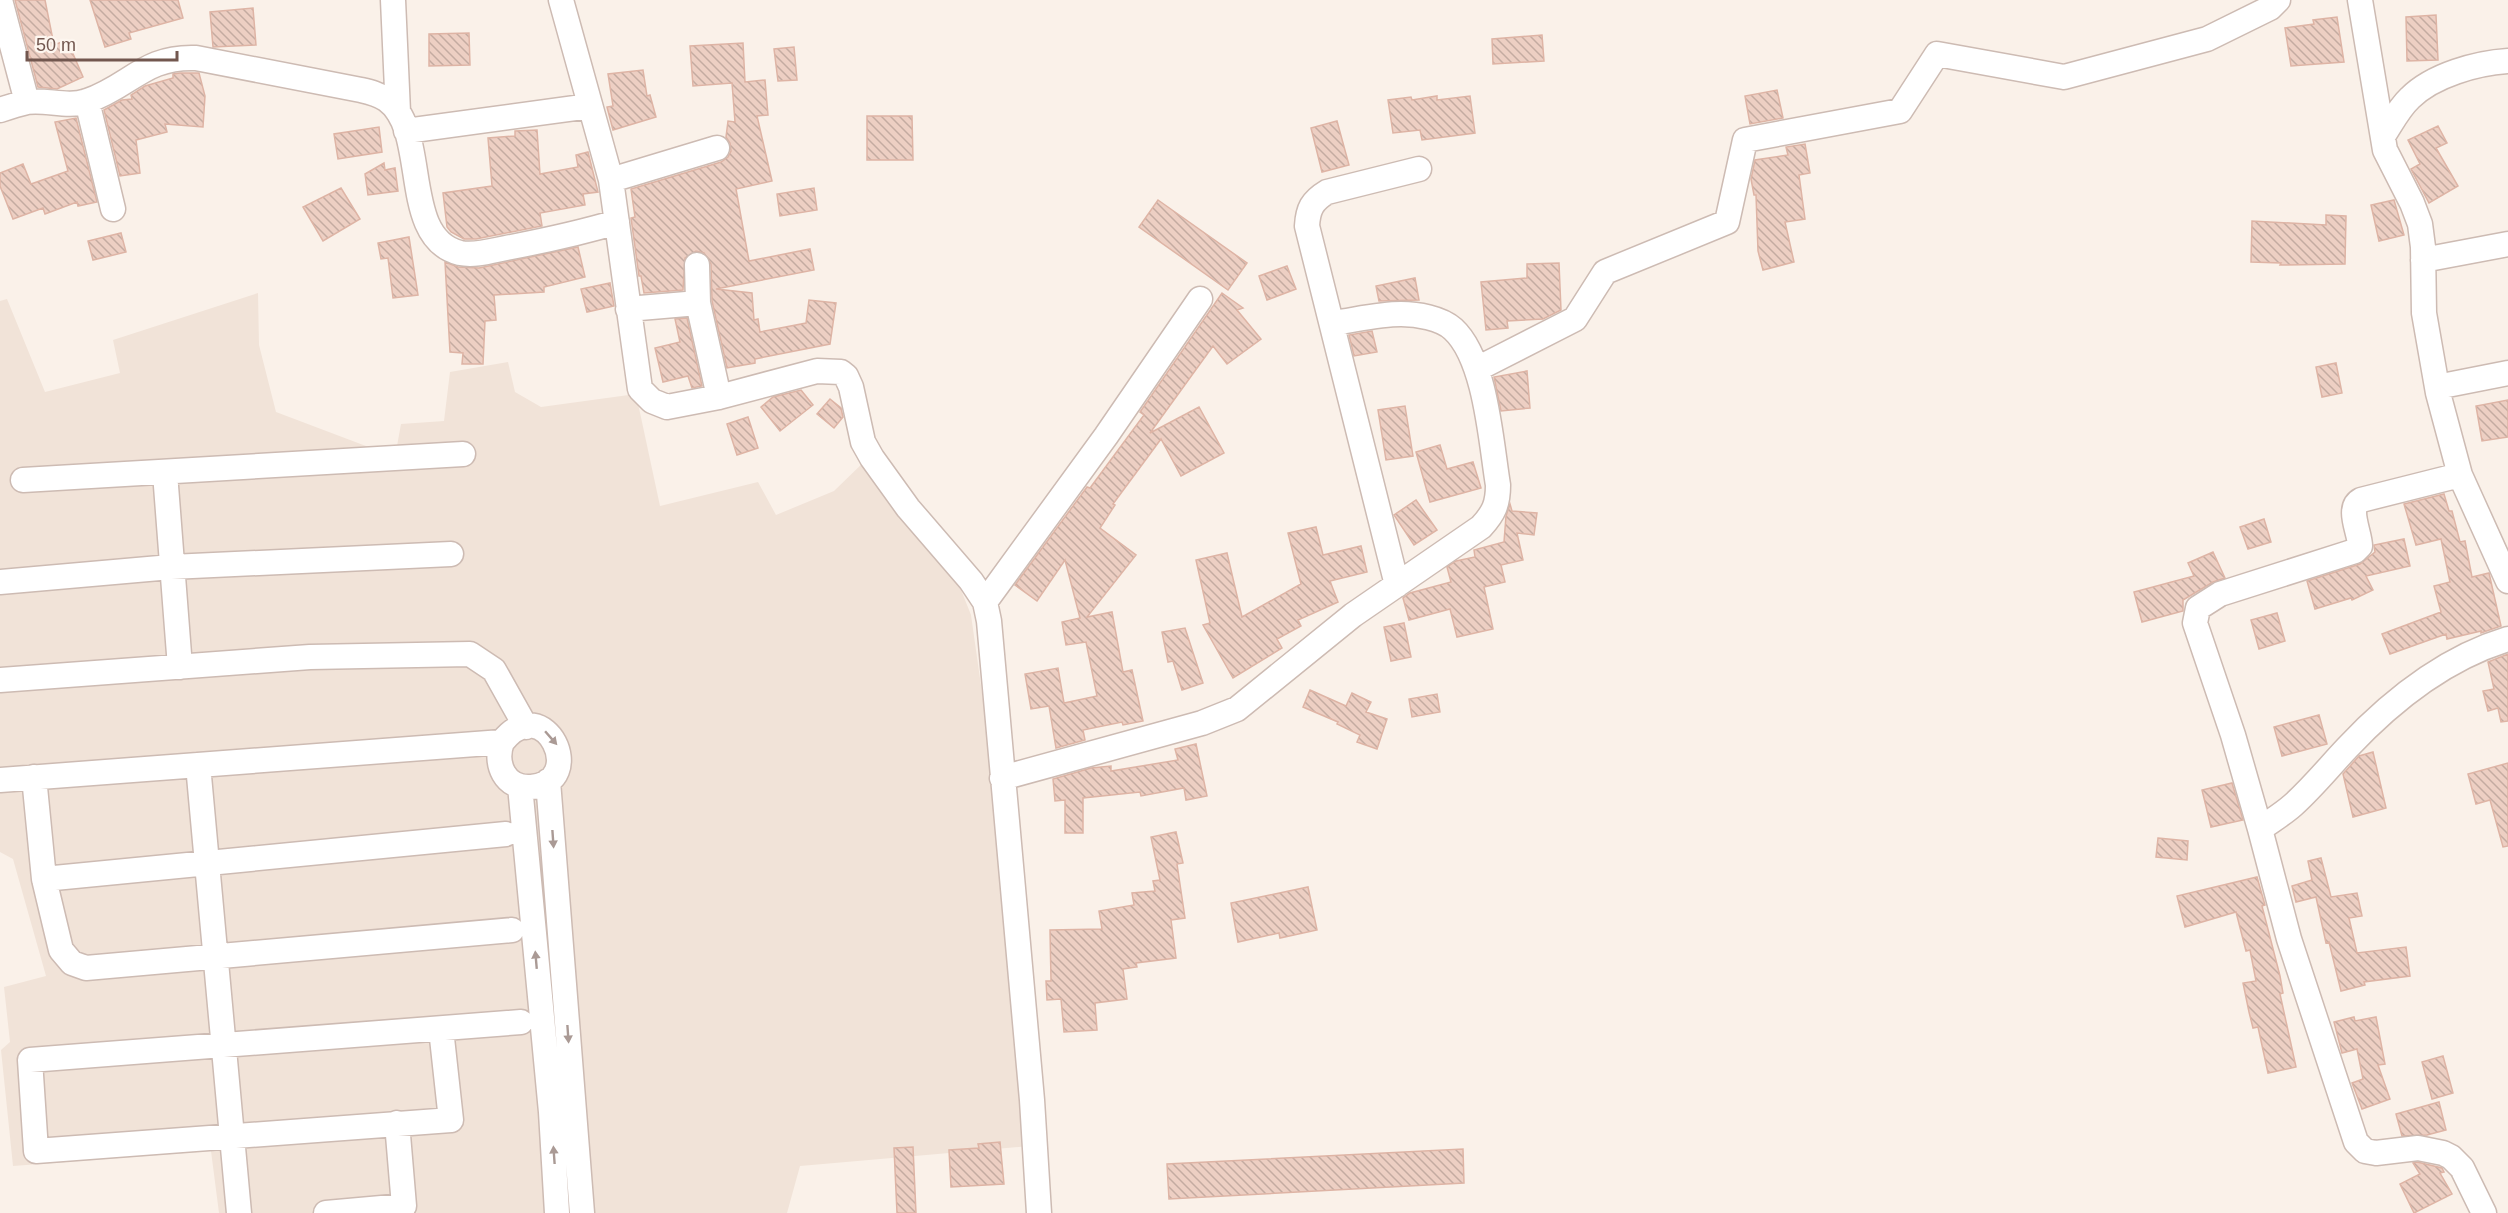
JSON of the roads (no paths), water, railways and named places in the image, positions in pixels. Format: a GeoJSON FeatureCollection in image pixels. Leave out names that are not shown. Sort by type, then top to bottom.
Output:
{"type":"FeatureCollection","features":[{"type":"Feature","properties":{"kind":"street"},"geometry":{"type":"LineString","coordinates":[[0,0],[27,102]]}},
{"type":"Feature","properties":{"kind":"street"},"geometry":{"type":"LineString","coordinates":[[393,0],[402,121],[429,230],[447,248],[473,254],[554,239],[617,222]]}},
{"type":"Feature","properties":{"kind":"street"},"geometry":{"type":"LineString","coordinates":[[561,0],[610,180],[640,389],[660,406],[667,407],[719,397],[817,371],[841,372],[846,376],[851,387],[863,442],[882,475],[963,570],[985,602],[989,621],[1032,1100],[1039,1213]]}},
{"type":"Feature","properties":{"kind":"street"},"geometry":{"type":"LineString","coordinates":[[1477,369],[1575,319],[1605,272],[1726,222],[1745,140],[1900,111],[1937,54],[2064,77],[2207,39],[2270,8],[2278,0]]}},
{"type":"Feature","properties":{"kind":"street"},"geometry":{"type":"LineString","coordinates":[[2360,0],[2385,150],[2420,224],[2424,313],[2437,387],[2460,476],[2508,581]]}},
{"type":"Feature","properties":{"kind":"street"},"geometry":{"type":"LineString","coordinates":[[0,110],[27,102],[76,104],[87,101],[113,89],[155,63],[180,57],[196,58],[376,94],[388,100],[402,121]]}},
{"type":"Feature","properties":{"kind":"street"},"geometry":{"type":"LineString","coordinates":[[2383,136],[2410,98],[2434,82],[2462,69],[2490,62],[2508,61]]}},
{"type":"Feature","properties":{"kind":"street"},"geometry":{"type":"LineString","coordinates":[[87,101],[113,209]]}},
{"type":"Feature","properties":{"kind":"street"},"geometry":{"type":"LineString","coordinates":[[402,121],[590,106]]}},
{"type":"Feature","properties":{"kind":"street"},"geometry":{"type":"LineString","coordinates":[[610,180],[717,148]]}},
{"type":"Feature","properties":{"kind":"street"},"geometry":{"type":"LineString","coordinates":[[1397,585],[1307,226],[1310,207],[1326,192],[1419,169]]}},
{"type":"Feature","properties":{"kind":"street"},"geometry":{"type":"LineString","coordinates":[[2423,260],[2508,244]]}},
{"type":"Feature","properties":{"kind":"street"},"geometry":{"type":"LineString","coordinates":[[697,265],[698,303],[719,397]]}},
{"type":"Feature","properties":{"kind":"street"},"geometry":{"type":"LineString","coordinates":[[985,602],[1106,436],[1200,299]]}},
{"type":"Feature","properties":{"kind":"street"},"geometry":{"type":"LineString","coordinates":[[627,309],[698,303]]}},
{"type":"Feature","properties":{"kind":"street"},"geometry":{"type":"LineString","coordinates":[[1002,778],[1152,738],[1222,716],[1236,709],[1353,615],[1481,527],[1492,516],[1498,504],[1498,485],[1477,369],[1465,344],[1452,327],[1434,320],[1399,314],[1333,323]]}},
{"type":"Feature","properties":{"kind":"street"},"geometry":{"type":"LineString","coordinates":[[2437,387],[2508,373]]}},
{"type":"Feature","properties":{"kind":"street"},"geometry":{"type":"LineString","coordinates":[[22,480],[463,454]]}},
{"type":"Feature","properties":{"kind":"street"},"geometry":{"type":"LineString","coordinates":[[165,473],[180,667]]}},
{"type":"Feature","properties":{"kind":"street"},"geometry":{"type":"LineString","coordinates":[[2460,476],[2355,503],[2353,508],[2360,539],[2360,546],[2355,551],[2220,594],[2198,608],[2195,623],[2233,735],[2289,939],[2356,1142],[2365,1151],[2376,1153],[2418,1148],[2451,1157],[2462,1168],[2484,1213]]}},
{"type":"Feature","properties":{"kind":"street"},"geometry":{"type":"LineString","coordinates":[[0,582],[171,567],[451,554]]}},
{"type":"Feature","properties":{"kind":"street"},"geometry":{"type":"LineString","coordinates":[[2260,829],[2293,805],[2318,782],[2347,747],[2407,692],[2478,648],[2508,639]]}},
{"type":"Feature","properties":{"kind":"street"},"geometry":{"type":"LineString","coordinates":[[0,680],[310,657],[470,654],[494,670],[526,727]]}},
{"type":"Feature","properties":{"kind":"street"},"geometry":{"type":"LineString","coordinates":[[526,727],[545,731],[557,746],[559,765],[548,781],[540,786],[520,786],[512,782],[501,769],[499,751],[502,742],[517,729],[526,727]]}},
{"type":"Feature","properties":{"kind":"street"},"geometry":{"type":"LineString","coordinates":[[0,780],[502,742]]}},
{"type":"Feature","properties":{"kind":"street"},"geometry":{"type":"LineString","coordinates":[[198,765],[239,1213]]}},
{"type":"Feature","properties":{"kind":"street"},"geometry":{"type":"LineString","coordinates":[[34,777],[44,879],[61,950],[72,963],[86,968],[512,930]]}},
{"type":"Feature","properties":{"kind":"street"},"geometry":{"type":"LineString","coordinates":[[548,781],[582,1213]]}},
{"type":"Feature","properties":{"kind":"street"},"geometry":{"type":"LineString","coordinates":[[520,786],[551,1112],[557,1213]]}},
{"type":"Feature","properties":{"kind":"street"},"geometry":{"type":"LineString","coordinates":[[44,879],[506,834]]}},
{"type":"Feature","properties":{"kind":"street"},"geometry":{"type":"LineString","coordinates":[[441,1029],[451,1120],[36,1151],[30,1060],[224,1045],[521,1023]]}},
{"type":"Feature","properties":{"kind":"street"},"geometry":{"type":"LineString","coordinates":[[326,1213],[404,1206],[397,1124]]}}]}
